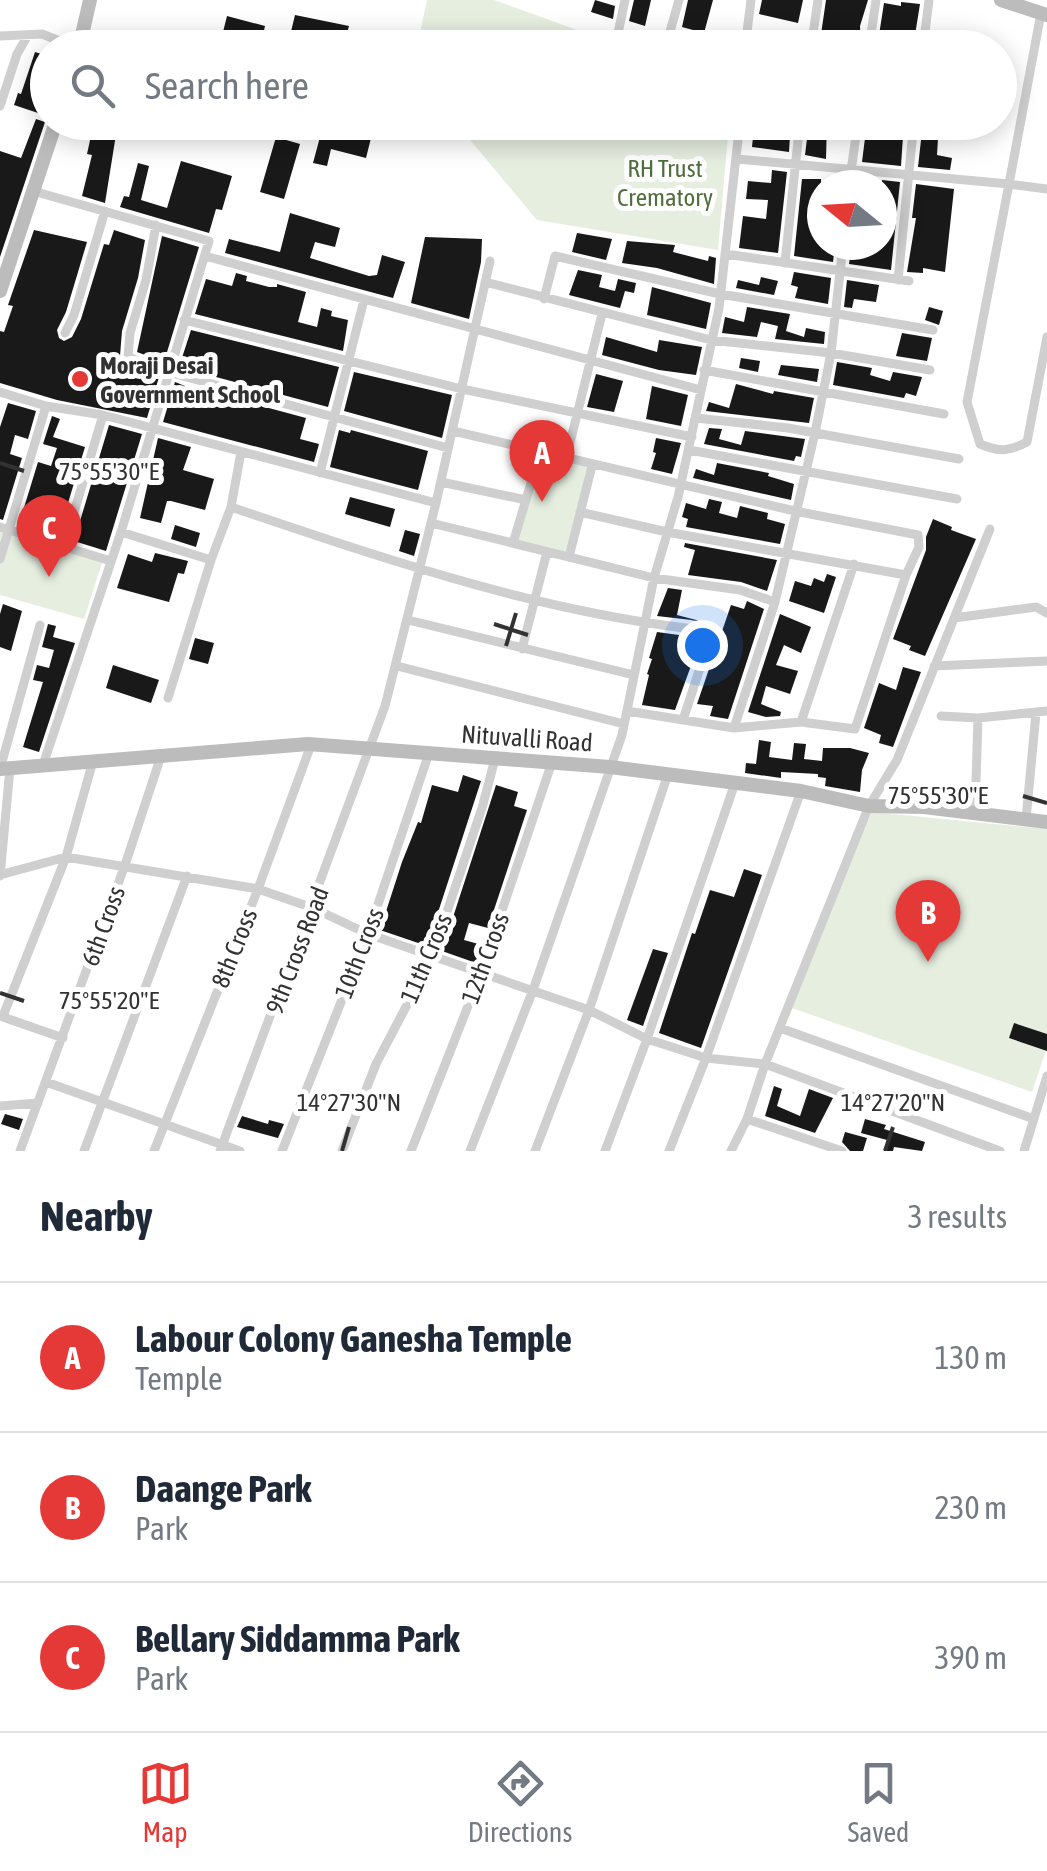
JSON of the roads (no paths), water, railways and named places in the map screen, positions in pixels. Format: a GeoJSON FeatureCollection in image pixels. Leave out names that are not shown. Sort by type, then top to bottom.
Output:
{"type":"FeatureCollection","features":[{"type":"Feature","properties":{"kind":"street"},"geometry":{"type":"LineString","coordinates":[[82,30],[90,0]]}},
{"type":"Feature","properties":{"kind":"street"},"geometry":{"type":"LineString","coordinates":[[619,30],[625,0]]}},
{"type":"Feature","properties":{"kind":"street"},"geometry":{"type":"LineString","coordinates":[[670,30],[679,0]]}},
{"type":"Feature","properties":{"kind":"street"},"geometry":{"type":"LineString","coordinates":[[747,30],[751,0]]}},
{"type":"Feature","properties":{"kind":"street"},"geometry":{"type":"LineString","coordinates":[[814,30],[818,0]]}},
{"type":"Feature","properties":{"kind":"street"},"geometry":{"type":"LineString","coordinates":[[872,30],[876,0]]}},
{"type":"Feature","properties":{"kind":"street"},"geometry":{"type":"LineString","coordinates":[[925,30],[929,0]]}},
{"type":"Feature","properties":{"kind":"street"},"geometry":{"type":"LineString","coordinates":[[1001,0],[1044,14],[967,402],[980,444],[1010,451],[1027,442],[1047,337]]}},
{"type":"Feature","properties":{"kind":"street"},"geometry":{"type":"LineString","coordinates":[[0,36],[28,36]]}},
{"type":"Feature","properties":{"kind":"street"},"geometry":{"type":"LineString","coordinates":[[0,106],[17,54],[28,36]]}},
{"type":"Feature","properties":{"kind":"street"},"geometry":{"type":"LineString","coordinates":[[0,290],[50,140]]}},
{"type":"Feature","properties":{"kind":"street"},"geometry":{"type":"LineString","coordinates":[[470,1151],[533,990],[624,724],[654,578],[696,418],[720,294],[739,140]]}},
{"type":"Feature","properties":{"kind":"street"},"geometry":{"type":"LineString","coordinates":[[785,263],[797,140]]}},
{"type":"Feature","properties":{"kind":"street"},"geometry":{"type":"LineString","coordinates":[[851,169],[855,140]]}},
{"type":"Feature","properties":{"kind":"street"},"geometry":{"type":"LineString","coordinates":[[726,254],[904,280],[912,140]]}},
{"type":"Feature","properties":{"kind":"street"},"geometry":{"type":"LineString","coordinates":[[737,159],[1047,189]]}},
{"type":"Feature","properties":{"kind":"street"},"geometry":{"type":"LineString","coordinates":[[34,191],[209,241],[112,561],[43,765]]}},
{"type":"Feature","properties":{"kind":"street"},"geometry":{"type":"LineString","coordinates":[[65,333],[105,212]]}},
{"type":"Feature","properties":{"kind":"street"},"geometry":{"type":"LineString","coordinates":[[156,225],[128,358],[448,448]]}},
{"type":"Feature","properties":{"kind":"street"},"geometry":{"type":"LineString","coordinates":[[205,256],[701,390]]}},
{"type":"Feature","properties":{"kind":"street"},"geometry":{"type":"LineString","coordinates":[[544,299],[555,256],[720,294],[933,330]]}},
{"type":"Feature","properties":{"kind":"street"},"geometry":{"type":"LineString","coordinates":[[734,728],[776,602],[830,354],[842,260]]}},
{"type":"Feature","properties":{"kind":"street","name":"9th Cross Road"},"geometry":{"type":"LineString","coordinates":[[221,1148],[313,908],[397,666],[490,261]]}},
{"type":"Feature","properties":{"kind":"street"},"geometry":{"type":"LineString","coordinates":[[485,282],[711,340],[930,370]]}},
{"type":"Feature","properties":{"kind":"street"},"geometry":{"type":"LineString","coordinates":[[320,473],[364,300]]}},
{"type":"Feature","properties":{"kind":"street"},"geometry":{"type":"LineString","coordinates":[[566,459],[602,314]]}},
{"type":"Feature","properties":{"kind":"street"},"geometry":{"type":"LineString","coordinates":[[184,320],[462,389],[692,437]]}},
{"type":"Feature","properties":{"kind":"street"},"geometry":{"type":"LineString","coordinates":[[704,370],[944,414]]}},
{"type":"Feature","properties":{"kind":"street"},"geometry":{"type":"LineString","coordinates":[[0,392],[46,406],[103,415],[436,503]]}},
{"type":"Feature","properties":{"kind":"street"},"geometry":{"type":"LineString","coordinates":[[0,559],[4,528],[46,406]]}},
{"type":"Feature","properties":{"kind":"street"},"geometry":{"type":"LineString","coordinates":[[64,546],[103,415]]}},
{"type":"Feature","properties":{"kind":"street"},"geometry":{"type":"LineString","coordinates":[[696,418],[814,433],[959,459]]}},
{"type":"Feature","properties":{"kind":"street"},"geometry":{"type":"LineString","coordinates":[[453,431],[794,512],[918,535],[919,547],[855,729],[801,722],[734,728],[627,711]]}},
{"type":"Feature","properties":{"kind":"street"},"geometry":{"type":"LineString","coordinates":[[688,450],[957,499]]}},
{"type":"Feature","properties":{"kind":"street"},"geometry":{"type":"LineString","coordinates":[[168,698],[231,507],[240,452]]}},
{"type":"Feature","properties":{"kind":"street"},"geometry":{"type":"LineString","coordinates":[[512,543],[540,453]]}},
{"type":"Feature","properties":{"kind":"street"},"geometry":{"type":"LineString","coordinates":[[568,557],[592,466]]}},
{"type":"Feature","properties":{"kind":"street"},"geometry":{"type":"LineString","coordinates":[[441,482],[526,500]]}},
{"type":"Feature","properties":{"kind":"street"},"geometry":{"type":"LineString","coordinates":[[231,507],[420,570],[644,624],[712,631],[683,720]]}},
{"type":"Feature","properties":{"kind":"street"},"geometry":{"type":"LineString","coordinates":[[580,512],[667,532],[906,575]]}},
{"type":"Feature","properties":{"kind":"street"},"geometry":{"type":"LineString","coordinates":[[431,523],[654,578],[740,590],[776,602]]}},
{"type":"Feature","properties":{"kind":"street"},"geometry":{"type":"LineString","coordinates":[[4,528],[112,561]]}},
{"type":"Feature","properties":{"kind":"street"},"geometry":{"type":"LineString","coordinates":[[744,1151],[732,1149],[747,1119],[765,1064],[870,806],[897,760],[990,529]]}},
{"type":"Feature","properties":{"kind":"street"},"geometry":{"type":"LineString","coordinates":[[121,532],[211,560]]}},
{"type":"Feature","properties":{"kind":"street"},"geometry":{"type":"LineString","coordinates":[[522,649],[548,552]]}},
{"type":"Feature","properties":{"kind":"street"},"geometry":{"type":"LineString","coordinates":[[801,722],[854,564]]}},
{"type":"Feature","properties":{"kind":"street"},"geometry":{"type":"LineString","coordinates":[[954,618],[1036,607],[1047,613]]}},
{"type":"Feature","properties":{"kind":"street"},"geometry":{"type":"LineString","coordinates":[[408,620],[634,676]]}},
{"type":"Feature","properties":{"kind":"street"},"geometry":{"type":"LineString","coordinates":[[40,625],[3,769],[1,875],[66,857],[258,889],[313,908],[368,934],[589,1010],[647,1040],[706,1058],[765,1064],[1000,1151]]}},
{"type":"Feature","properties":{"kind":"street"},"geometry":{"type":"LineString","coordinates":[[934,666],[1047,660]]}},
{"type":"Feature","properties":{"kind":"street"},"geometry":{"type":"LineString","coordinates":[[397,666],[624,724]]}},
{"type":"Feature","properties":{"kind":"street"},"geometry":{"type":"LineString","coordinates":[[941,716],[978,718],[1042,712],[1026,819]]}},
{"type":"Feature","properties":{"kind":"street"},"geometry":{"type":"LineString","coordinates":[[975,813],[978,718]]}},
{"type":"Feature","properties":{"kind":"street","name":"Nituvalli Road"},"geometry":{"type":"LineString","coordinates":[[3,769],[311,744],[610,767],[801,792],[870,806],[924,807],[1047,822]]}},
{"type":"Feature","properties":{"kind":"street","name":"8th Cross"},"geometry":{"type":"LineString","coordinates":[[154,1151],[311,744]]}},
{"type":"Feature","properties":{"kind":"street","name":"10th Cross"},"geometry":{"type":"LineString","coordinates":[[282,1151],[368,934],[429,753]]}},
{"type":"Feature","properties":{"kind":"street","name":"6th Cross"},"geometry":{"type":"LineString","coordinates":[[20,1151],[161,756]]}},
{"type":"Feature","properties":{"kind":"street","name":"11th Cross"},"geometry":{"type":"LineString","coordinates":[[342,1151],[376,1064],[430,956],[482,808],[495,759]]}},
{"type":"Feature","properties":{"kind":"street"},"geometry":{"type":"LineString","coordinates":[[63,1038],[1,1016],[66,857],[93,761]]}},
{"type":"Feature","properties":{"kind":"street","name":"12th Cross"},"geometry":{"type":"LineString","coordinates":[[410,1151],[481,972],[552,762]]}},
{"type":"Feature","properties":{"kind":"street"},"geometry":{"type":"LineString","coordinates":[[535,1151],[589,1010],[668,774]]}},
{"type":"Feature","properties":{"kind":"street"},"geometry":{"type":"LineString","coordinates":[[605,1151],[735,783]]}},
{"type":"Feature","properties":{"kind":"street"},"geometry":{"type":"LineString","coordinates":[[669,1151],[801,792]]}},
{"type":"Feature","properties":{"kind":"street"},"geometry":{"type":"LineString","coordinates":[[84,1151],[187,876]]}},
{"type":"Feature","properties":{"kind":"street"},"geometry":{"type":"LineString","coordinates":[[780,1028],[1034,1119]]}},
{"type":"Feature","properties":{"kind":"street"},"geometry":{"type":"LineString","coordinates":[[1025,1151],[1047,1076]]}},
{"type":"Feature","properties":{"kind":"street"},"geometry":{"type":"LineString","coordinates":[[46,1082],[221,1148],[240,1151]]}},
{"type":"Feature","properties":{"kind":"street"},"geometry":{"type":"LineString","coordinates":[[0,1106],[38,1103]]}},
{"type":"Feature","properties":{"kind":"street"},"geometry":{"type":"LineString","coordinates":[[747,1119],[842,1151]]}},
{"type":"Feature","properties":{"kind":"place","name":"Moraji Desai Government School"},"geometry":{"type":"Point","coordinates":[80,379]}},
{"type":"Feature","properties":{"kind":"place","name":"Labour Colony Ganesha Temple"},"geometry":{"type":"Point","coordinates":[542,502]}},
{"type":"Feature","properties":{"kind":"place","name":"Bellary Siddamma Park"},"geometry":{"type":"Point","coordinates":[49,577]}},
{"type":"Feature","properties":{"kind":"place","name":"Daange Park"},"geometry":{"type":"Point","coordinates":[928,962]}},
{"type":"Feature","properties":{"kind":"park label","name":"RH Trust Crematory"},"geometry":{"type":"Point","coordinates":[665,182]}}]}
